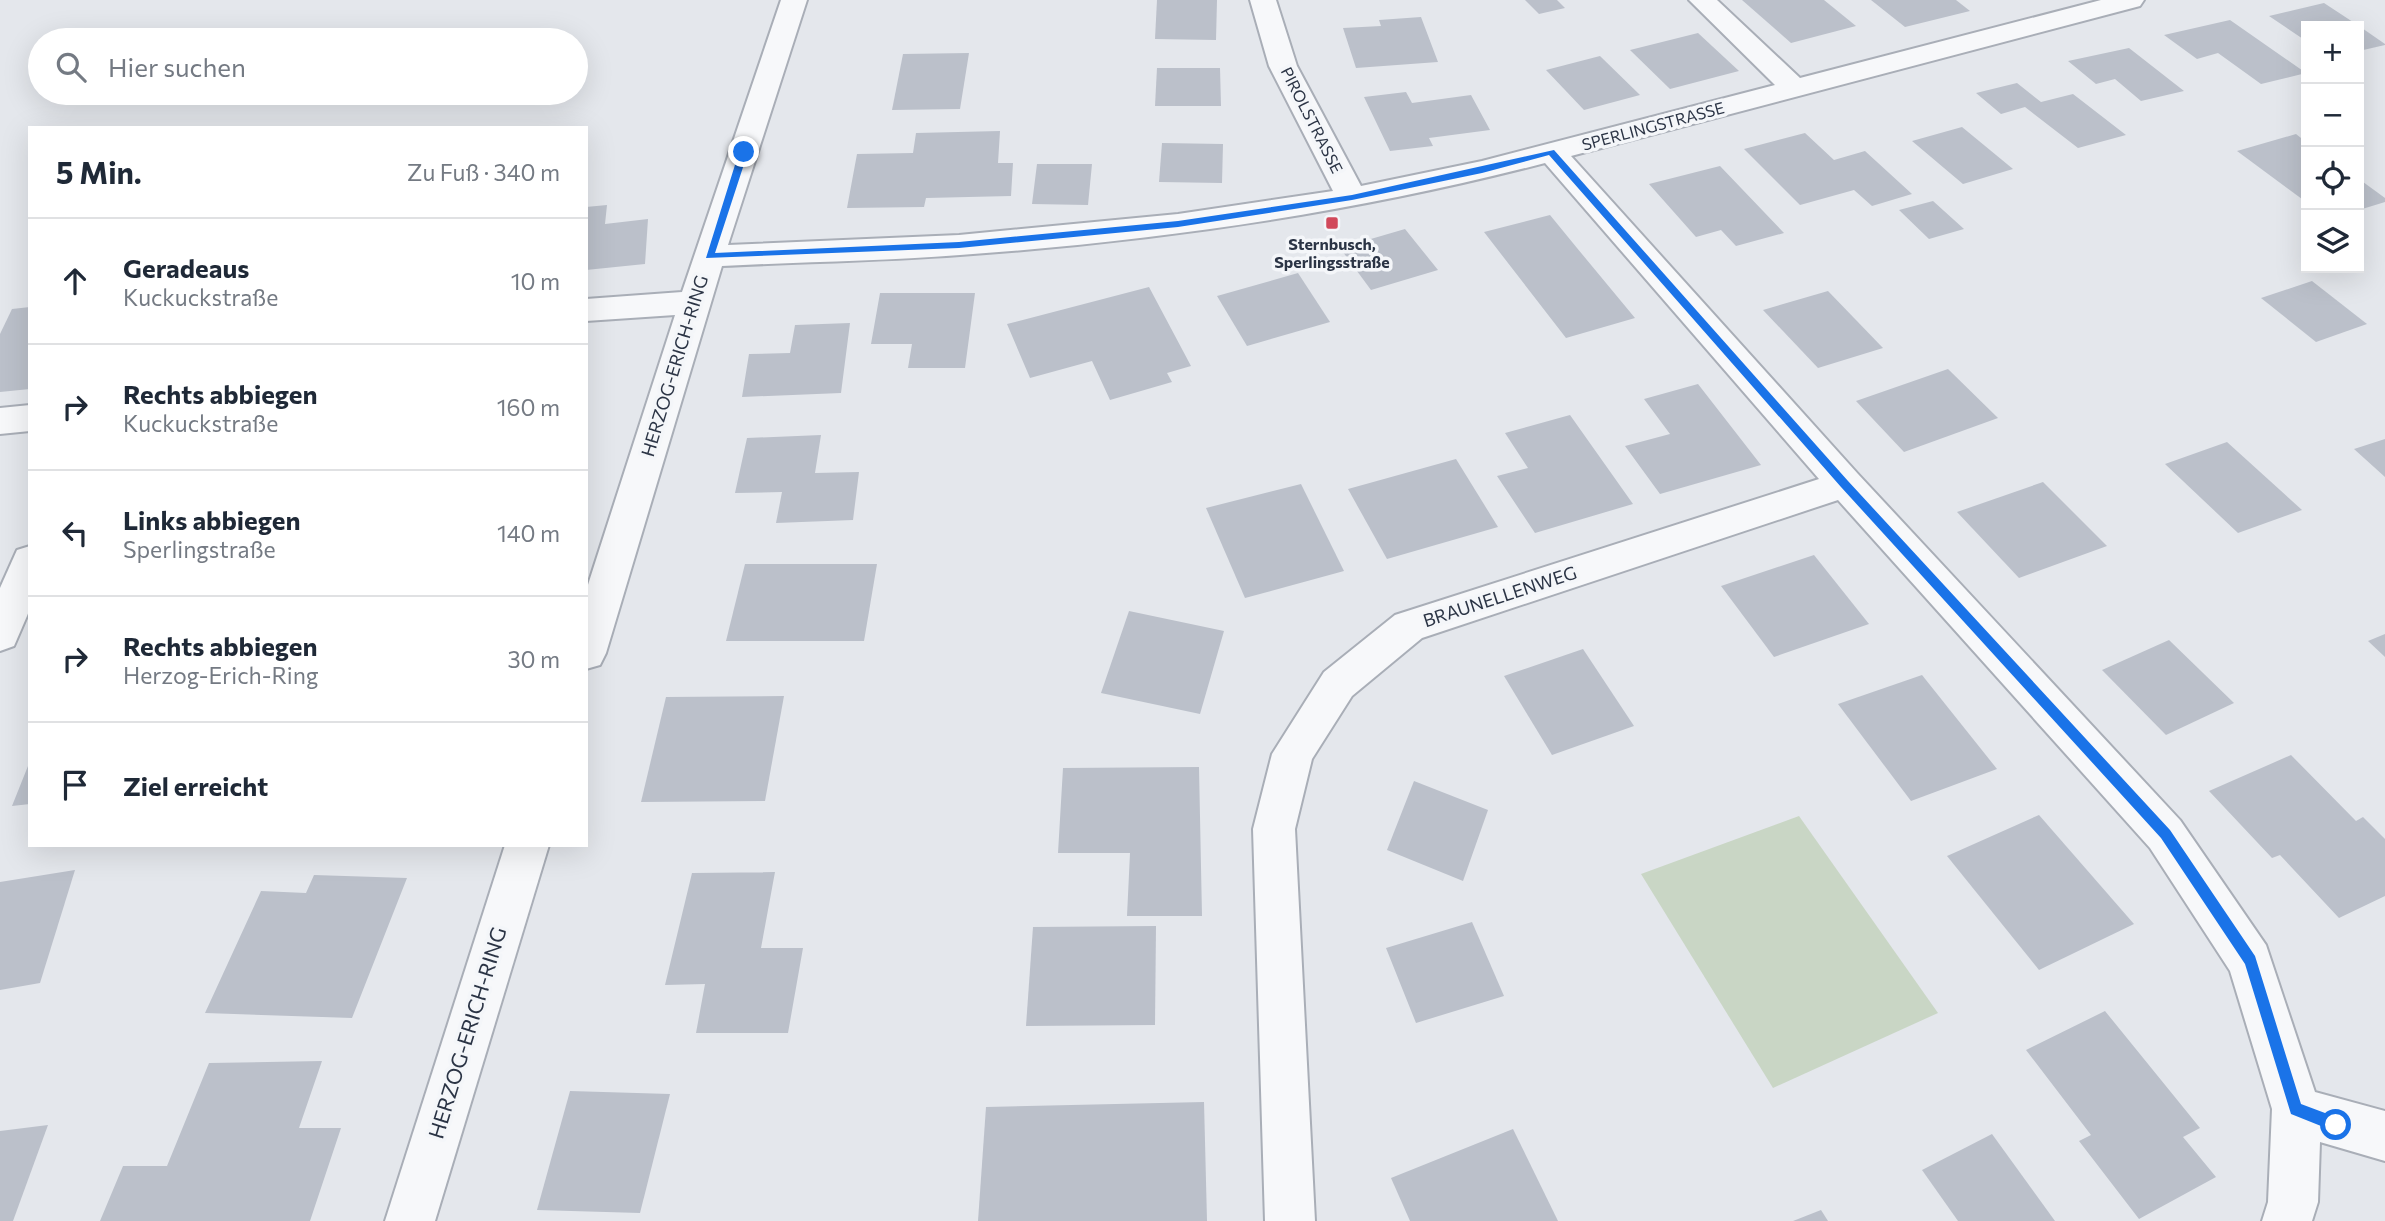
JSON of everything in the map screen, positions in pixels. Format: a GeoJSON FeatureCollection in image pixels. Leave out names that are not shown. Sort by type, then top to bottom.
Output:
{"type":"FeatureCollection","features":[{"type":"Feature","properties":{"kind":"street","name":"HERZOG-ERICH-RING"},"geometry":{"type":"LineString","coordinates":[[588,647],[709,256],[794,0]]}},
{"type":"Feature","properties":{"kind":"street","name":"PIROLSTRASSE"},"geometry":{"type":"LineString","coordinates":[[1263,0],[1283,66],[1352,198]]}},
{"type":"Feature","properties":{"kind":"street"},"geometry":{"type":"LineString","coordinates":[[1702,0],[1795,89]]}},
{"type":"Feature","properties":{"kind":"street","name":"SPERLINGSTRASSE"},"geometry":{"type":"LineString","coordinates":[[709,256],[959,245],[1178,224],[1352,198],[1482,170],[2131,0]]}},
{"type":"Feature","properties":{"kind":"street"},"geometry":{"type":"LineString","coordinates":[[1551,152],[1845,484],[2165,834],[2250,961],[2296,1108],[2293,1202],[2287,1221]]}},
{"type":"Feature","properties":{"kind":"street"},"geometry":{"type":"LineString","coordinates":[[588,310],[695,302]]}},
{"type":"Feature","properties":{"kind":"street"},"geometry":{"type":"LineString","coordinates":[[0,421],[28,418]]}},
{"type":"Feature","properties":{"kind":"street","name":"BRAUNELLENWEG"},"geometry":{"type":"LineString","coordinates":[[1290,1221],[1276,929],[1275,829],[1293,754],[1338,684],[1409,626],[1845,484]]}},
{"type":"Feature","properties":{"kind":"street"},"geometry":{"type":"LineString","coordinates":[[0,635],[28,566]]}},
{"type":"Feature","properties":{"kind":"street","name":"HERZOG-ERICH-RING"},"geometry":{"type":"LineString","coordinates":[[410,1221],[526,847]]}},
{"type":"Feature","properties":{"kind":"street"},"geometry":{"type":"LineString","coordinates":[[2296,1108],[2336,1125],[2385,1136]]}},
{"type":"Feature","properties":{"kind":"green space"},"geometry":{"type":"Polygon","coordinates":[[[1799,816],[1938,1013],[1773,1088],[1641,874],[1799,816]]]}},
{"type":"Feature","properties":{"kind":"building"},"geometry":{"type":"Polygon","coordinates":[[[1157,0],[1217,0],[1216,40],[1155,39],[1157,0]]]}},
{"type":"Feature","properties":{"kind":"building"},"geometry":{"type":"Polygon","coordinates":[[[1525,0],[1557,0],[1565,8],[1539,14],[1525,0]]]}},
{"type":"Feature","properties":{"kind":"building"},"geometry":{"type":"Polygon","coordinates":[[[1742,0],[1824,0],[1856,26],[1791,43],[1742,0]]]}},
{"type":"Feature","properties":{"kind":"building"},"geometry":{"type":"Polygon","coordinates":[[[1871,0],[1956,0],[1970,11],[1905,27],[1871,0]]]}},
{"type":"Feature","properties":{"kind":"building"},"geometry":{"type":"Polygon","coordinates":[[[2324,3],[2351,21],[2301,21],[2301,38],[2269,16],[2324,3]]]}},
{"type":"Feature","properties":{"kind":"building"},"geometry":{"type":"Polygon","coordinates":[[[1421,17],[1438,62],[1356,68],[1343,28],[1381,26],[1379,20],[1421,17]]]}},
{"type":"Feature","properties":{"kind":"building"},"geometry":{"type":"Polygon","coordinates":[[[2230,20],[2301,70],[2301,74],[2261,84],[2218,53],[2197,59],[2164,35],[2230,20]]]}},
{"type":"Feature","properties":{"kind":"building"},"geometry":{"type":"Polygon","coordinates":[[[2364,29],[2385,44],[2364,50],[2364,29]]]}},
{"type":"Feature","properties":{"kind":"building"},"geometry":{"type":"Polygon","coordinates":[[[1698,33],[1739,71],[1670,89],[1630,50],[1698,33]]]}},
{"type":"Feature","properties":{"kind":"building"},"geometry":{"type":"Polygon","coordinates":[[[2129,48],[2184,91],[2141,101],[2115,79],[2096,84],[2068,61],[2129,48]]]}},
{"type":"Feature","properties":{"kind":"building"},"geometry":{"type":"Polygon","coordinates":[[[969,53],[960,109],[892,110],[903,54],[969,53]]]}},
{"type":"Feature","properties":{"kind":"building"},"geometry":{"type":"Polygon","coordinates":[[[1600,56],[1640,95],[1584,110],[1546,70],[1600,56]]]}},
{"type":"Feature","properties":{"kind":"building"},"geometry":{"type":"Polygon","coordinates":[[[1157,68],[1220,68],[1221,106],[1155,106],[1157,68]]]}},
{"type":"Feature","properties":{"kind":"building"},"geometry":{"type":"Polygon","coordinates":[[[2017,83],[2041,102],[2073,94],[2126,135],[2078,148],[2025,107],[2001,114],[1976,93],[2017,83]]]}},
{"type":"Feature","properties":{"kind":"building"},"geometry":{"type":"Polygon","coordinates":[[[1406,92],[1412,103],[1471,95],[1490,130],[1429,138],[1433,146],[1390,151],[1364,97],[1406,92]]]}},
{"type":"Feature","properties":{"kind":"building"},"geometry":{"type":"Polygon","coordinates":[[[1962,127],[2013,169],[1963,184],[1912,141],[1962,127]]]}},
{"type":"Feature","properties":{"kind":"building"},"geometry":{"type":"Polygon","coordinates":[[[1000,131],[998,163],[1013,163],[1011,196],[926,198],[924,207],[847,208],[857,154],[913,153],[916,133],[1000,131]]]}},
{"type":"Feature","properties":{"kind":"building"},"geometry":{"type":"Polygon","coordinates":[[[1805,133],[1834,160],[1865,151],[1912,194],[1872,206],[1854,190],[1800,205],[1744,149],[1805,133]]]}},
{"type":"Feature","properties":{"kind":"building"},"geometry":{"type":"Polygon","coordinates":[[[2296,134],[2301,138],[2301,198],[2237,151],[2296,134]]]}},
{"type":"Feature","properties":{"kind":"building"},"geometry":{"type":"Polygon","coordinates":[[[1162,143],[1223,144],[1222,183],[1159,182],[1162,143]]]}},
{"type":"Feature","properties":{"kind":"building"},"geometry":{"type":"Polygon","coordinates":[[[1037,164],[1092,164],[1088,205],[1032,204],[1037,164]]]}},
{"type":"Feature","properties":{"kind":"building"},"geometry":{"type":"Polygon","coordinates":[[[1720,166],[1784,233],[1736,246],[1721,230],[1696,237],[1649,184],[1720,166]]]}},
{"type":"Feature","properties":{"kind":"building"},"geometry":{"type":"Polygon","coordinates":[[[2364,183],[2385,198],[2385,202],[2364,208],[2364,183]]]}},
{"type":"Feature","properties":{"kind":"building"},"geometry":{"type":"Polygon","coordinates":[[[1933,201],[1964,229],[1929,239],[1899,210],[1933,201]]]}},
{"type":"Feature","properties":{"kind":"building"},"geometry":{"type":"Polygon","coordinates":[[[607,205],[605,224],[648,219],[645,264],[588,270],[588,207],[607,205]]]}},
{"type":"Feature","properties":{"kind":"building"},"geometry":{"type":"Polygon","coordinates":[[[1550,215],[1635,318],[1566,338],[1484,232],[1550,215]]]}},
{"type":"Feature","properties":{"kind":"building"},"geometry":{"type":"Polygon","coordinates":[[[1405,229],[1438,270],[1371,290],[1340,248],[1405,229]]]}},
{"type":"Feature","properties":{"kind":"building"},"geometry":{"type":"Polygon","coordinates":[[[1298,273],[1330,322],[1247,346],[1217,296],[1298,273]]]}},
{"type":"Feature","properties":{"kind":"building"},"geometry":{"type":"Polygon","coordinates":[[[2312,281],[2367,324],[2316,342],[2261,298],[2312,281]]]}},
{"type":"Feature","properties":{"kind":"building"},"geometry":{"type":"Polygon","coordinates":[[[1149,287],[1191,366],[1167,373],[1172,382],[1110,400],[1092,361],[1030,378],[1007,324],[1149,287]]]}},
{"type":"Feature","properties":{"kind":"building"},"geometry":{"type":"Polygon","coordinates":[[[1828,291],[1883,348],[1818,368],[1763,310],[1828,291]]]}},
{"type":"Feature","properties":{"kind":"building"},"geometry":{"type":"Polygon","coordinates":[[[880,293],[975,293],[965,368],[908,368],[912,344],[871,344],[880,293]]]}},
{"type":"Feature","properties":{"kind":"building"},"geometry":{"type":"Polygon","coordinates":[[[28,307],[28,389],[0,392],[0,334],[12,309],[28,307]]]}},
{"type":"Feature","properties":{"kind":"building"},"geometry":{"type":"Polygon","coordinates":[[[850,323],[841,393],[742,397],[749,354],[790,353],[795,325],[850,323]]]}},
{"type":"Feature","properties":{"kind":"building"},"geometry":{"type":"Polygon","coordinates":[[[1948,369],[1998,418],[1904,452],[1856,401],[1948,369]]]}},
{"type":"Feature","properties":{"kind":"building"},"geometry":{"type":"Polygon","coordinates":[[[1698,384],[1761,465],[1660,494],[1625,446],[1670,434],[1644,399],[1698,384]]]}},
{"type":"Feature","properties":{"kind":"building"},"geometry":{"type":"Polygon","coordinates":[[[1570,415],[1633,504],[1535,533],[1497,476],[1528,468],[1505,433],[1570,415]]]}},
{"type":"Feature","properties":{"kind":"building"},"geometry":{"type":"Polygon","coordinates":[[[821,435],[815,473],[859,472],[853,520],[776,523],[782,492],[735,493],[747,438],[821,435]]]}},
{"type":"Feature","properties":{"kind":"building"},"geometry":{"type":"Polygon","coordinates":[[[2385,439],[2385,477],[2354,449],[2385,439]]]}},
{"type":"Feature","properties":{"kind":"building"},"geometry":{"type":"Polygon","coordinates":[[[2227,442],[2302,510],[2238,533],[2165,464],[2227,442]]]}},
{"type":"Feature","properties":{"kind":"building"},"geometry":{"type":"Polygon","coordinates":[[[1456,459],[1498,527],[1387,559],[1348,489],[1456,459]]]}},
{"type":"Feature","properties":{"kind":"building"},"geometry":{"type":"Polygon","coordinates":[[[2043,482],[2107,546],[2019,578],[1957,512],[2043,482]]]}},
{"type":"Feature","properties":{"kind":"building"},"geometry":{"type":"Polygon","coordinates":[[[1301,484],[1344,571],[1245,598],[1206,508],[1301,484]]]}},
{"type":"Feature","properties":{"kind":"building"},"geometry":{"type":"Polygon","coordinates":[[[1814,555],[1869,624],[1774,657],[1721,586],[1814,555]]]}},
{"type":"Feature","properties":{"kind":"building"},"geometry":{"type":"Polygon","coordinates":[[[745,564],[877,564],[864,641],[726,641],[745,564]]]}},
{"type":"Feature","properties":{"kind":"building"},"geometry":{"type":"Polygon","coordinates":[[[1129,611],[1224,631],[1200,714],[1101,693],[1129,611]]]}},
{"type":"Feature","properties":{"kind":"building"},"geometry":{"type":"Polygon","coordinates":[[[2385,634],[2385,657],[2368,641],[2385,634]]]}},
{"type":"Feature","properties":{"kind":"building"},"geometry":{"type":"Polygon","coordinates":[[[2169,640],[2234,703],[2166,735],[2102,670],[2169,640]]]}},
{"type":"Feature","properties":{"kind":"building"},"geometry":{"type":"Polygon","coordinates":[[[1583,649],[1634,726],[1552,755],[1504,676],[1583,649]]]}},
{"type":"Feature","properties":{"kind":"building"},"geometry":{"type":"Polygon","coordinates":[[[1922,675],[1997,769],[1911,801],[1838,704],[1922,675]]]}},
{"type":"Feature","properties":{"kind":"building"},"geometry":{"type":"Polygon","coordinates":[[[784,696],[765,801],[641,802],[666,697],[784,696]]]}},
{"type":"Feature","properties":{"kind":"building"},"geometry":{"type":"Polygon","coordinates":[[[2291,755],[2356,821],[2363,817],[2385,839],[2385,896],[2339,918],[2280,855],[2272,858],[2209,791],[2291,755]]]}},
{"type":"Feature","properties":{"kind":"building"},"geometry":{"type":"Polygon","coordinates":[[[28,766],[28,804],[12,806],[28,766]]]}},
{"type":"Feature","properties":{"kind":"building"},"geometry":{"type":"Polygon","coordinates":[[[1199,767],[1202,916],[1127,916],[1130,853],[1058,853],[1063,768],[1199,767]]]}},
{"type":"Feature","properties":{"kind":"building"},"geometry":{"type":"Polygon","coordinates":[[[1414,781],[1488,810],[1463,881],[1387,850],[1414,781]]]}},
{"type":"Feature","properties":{"kind":"building"},"geometry":{"type":"Polygon","coordinates":[[[2039,815],[2134,924],[2039,970],[1947,856],[2039,815]]]}},
{"type":"Feature","properties":{"kind":"building"},"geometry":{"type":"Polygon","coordinates":[[[75,870],[40,983],[0,990],[0,882],[75,870]]]}},
{"type":"Feature","properties":{"kind":"building"},"geometry":{"type":"Polygon","coordinates":[[[775,872],[761,948],[803,948],[788,1033],[696,1033],[705,984],[665,985],[692,873],[775,872]]]}},
{"type":"Feature","properties":{"kind":"building"},"geometry":{"type":"Polygon","coordinates":[[[314,875],[407,878],[352,1018],[205,1013],[261,891],[306,893],[314,875]]]}},
{"type":"Feature","properties":{"kind":"building"},"geometry":{"type":"Polygon","coordinates":[[[1472,922],[1504,996],[1416,1023],[1386,948],[1472,922]]]}},
{"type":"Feature","properties":{"kind":"building"},"geometry":{"type":"Polygon","coordinates":[[[1156,926],[1155,1025],[1026,1026],[1033,927],[1156,926]]]}},
{"type":"Feature","properties":{"kind":"building"},"geometry":{"type":"Polygon","coordinates":[[[2105,1011],[2200,1128],[2183,1137],[2216,1177],[2139,1219],[2079,1141],[2091,1135],[2026,1050],[2105,1011]]]}},
{"type":"Feature","properties":{"kind":"building"},"geometry":{"type":"Polygon","coordinates":[[[322,1061],[299,1128],[341,1128],[310,1221],[100,1221],[123,1166],[167,1166],[209,1063],[322,1061]]]}},
{"type":"Feature","properties":{"kind":"building"},"geometry":{"type":"Polygon","coordinates":[[[570,1091],[670,1094],[640,1213],[537,1210],[570,1091]]]}},
{"type":"Feature","properties":{"kind":"building"},"geometry":{"type":"Polygon","coordinates":[[[1204,1102],[1207,1221],[978,1221],[986,1107],[1204,1102]]]}},
{"type":"Feature","properties":{"kind":"building"},"geometry":{"type":"Polygon","coordinates":[[[48,1125],[13,1221],[0,1221],[0,1131],[48,1125]]]}},
{"type":"Feature","properties":{"kind":"building"},"geometry":{"type":"Polygon","coordinates":[[[1513,1129],[1558,1221],[1410,1221],[1391,1178],[1513,1129]]]}},
{"type":"Feature","properties":{"kind":"building"},"geometry":{"type":"Polygon","coordinates":[[[1992,1134],[2055,1221],[1958,1221],[1922,1170],[1992,1134]]]}},
{"type":"Feature","properties":{"kind":"building"},"geometry":{"type":"Polygon","coordinates":[[[1821,1210],[1828,1221],[1793,1221],[1821,1210]]]}},
{"type":"Feature","properties":{"kind":"place","name":"Sternbusch, Sperlingsstraße"},"geometry":{"type":"Point","coordinates":[1332,223]}},
{"type":"Feature","properties":{"kind":"route"},"geometry":{"type":"LineString","coordinates":[[744,152],[709,256],[959,245],[1178,224],[1352,198],[1551,152],[1845,484],[2165,834],[2250,961],[2296,1108],[2336,1125]]}}]}
